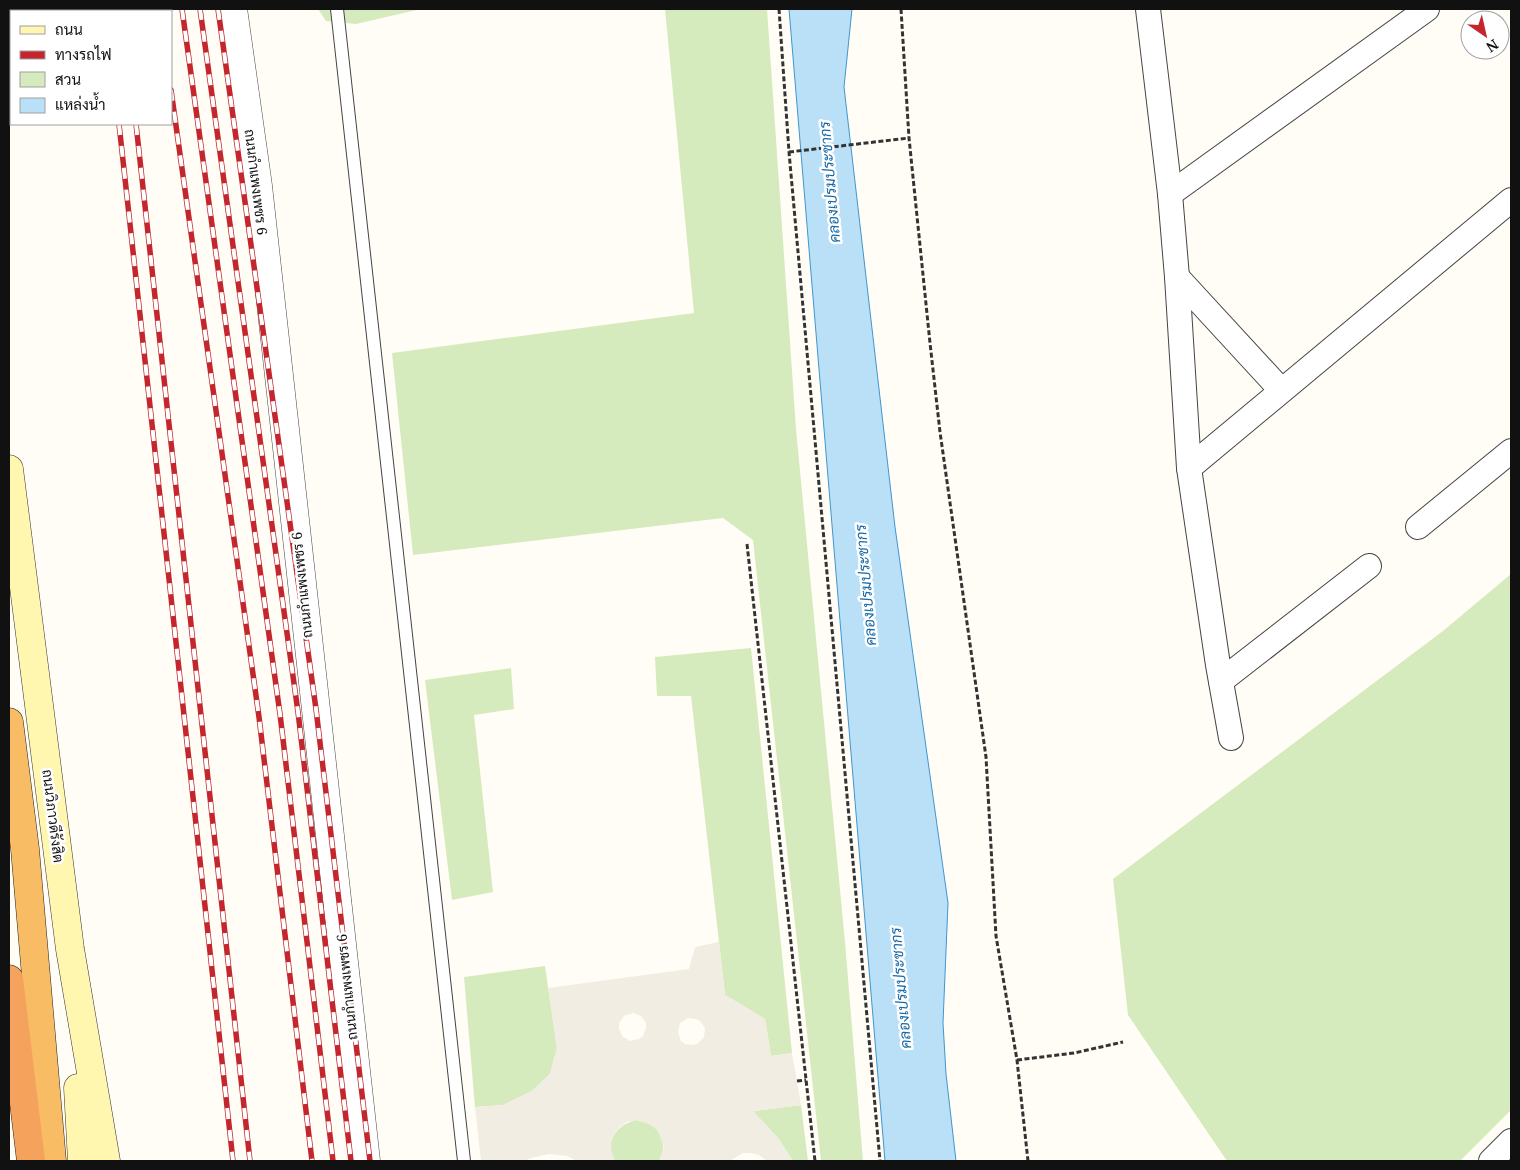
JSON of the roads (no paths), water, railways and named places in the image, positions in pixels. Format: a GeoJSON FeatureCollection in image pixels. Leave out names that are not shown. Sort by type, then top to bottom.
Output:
{"type":"FeatureCollection","features":[{"type":"Feature","properties":{"kind":"highway"},"geometry":{"type":"LineString","coordinates":[[9,722],[25,849],[52,1161]]}},
{"type":"Feature","properties":{"kind":"highway"},"geometry":{"type":"LineString","coordinates":[[9,979],[31,1161]]}},
{"type":"Feature","properties":{"kind":"main road","name":"ถนนวิภาวดีรังสิต"},"geometry":{"type":"LineString","coordinates":[[9,469],[70,949],[106,1161]]}},
{"type":"Feature","properties":{"kind":"main road"},"geometry":{"type":"LineString","coordinates":[[70,949],[82,1161]]}},
{"type":"Feature","properties":{"kind":"street","name":"ถนนกำแพงเพชร 6"},"geometry":{"type":"LineString","coordinates":[[233,9],[258,186],[366,1161]]}},
{"type":"Feature","properties":{"kind":"street"},"geometry":{"type":"LineString","coordinates":[[1148,9],[1170,194],[1189,468],[1231,738]]}},
{"type":"Feature","properties":{"kind":"street"},"geometry":{"type":"LineString","coordinates":[[1170,194],[1427,9]]}},
{"type":"Feature","properties":{"kind":"street"},"geometry":{"type":"LineString","coordinates":[[1189,468],[1511,200]]}},
{"type":"Feature","properties":{"kind":"street"},"geometry":{"type":"LineString","coordinates":[[1177,277],[1281,390]]}},
{"type":"Feature","properties":{"kind":"street"},"geometry":{"type":"LineString","coordinates":[[1418,527],[1511,452]]}},
{"type":"Feature","properties":{"kind":"street"},"geometry":{"type":"LineString","coordinates":[[1221,681],[1369,566]]}},
{"type":"Feature","properties":{"kind":"street"},"geometry":{"type":"LineString","coordinates":[[1491,1161],[1511,1141]]}},
{"type":"Feature","properties":{"kind":"lane"},"geometry":{"type":"LineString","coordinates":[[337,9],[464,1161]]}},
{"type":"Feature","properties":{"kind":"water","name":"คลองเปรมประชากร"},"geometry":{"type":"Polygon","coordinates":[[[789,9],[852,9],[844,87],[895,527],[948,903],[943,1023],[946,1074],[956,1161],[885,1161],[789,9]]]}},
{"type":"Feature","properties":{"kind":"railway"},"geometry":{"type":"LineString","coordinates":[[182,9],[280,714],[333,1161]]}},
{"type":"Feature","properties":{"kind":"railway"},"geometry":{"type":"LineString","coordinates":[[200,9],[298,712],[351,1161]]}},
{"type":"Feature","properties":{"kind":"railway"},"geometry":{"type":"LineString","coordinates":[[218,9],[316,709],[370,1161]]}},
{"type":"Feature","properties":{"kind":"railway"},"geometry":{"type":"LineString","coordinates":[[172,97],[259,717],[312,1161]]}},
{"type":"Feature","properties":{"kind":"railway"},"geometry":{"type":"LineString","coordinates":[[119,125],[233,1161]]}},
{"type":"Feature","properties":{"kind":"railway"},"geometry":{"type":"LineString","coordinates":[[136,125],[250,1161]]}}]}
